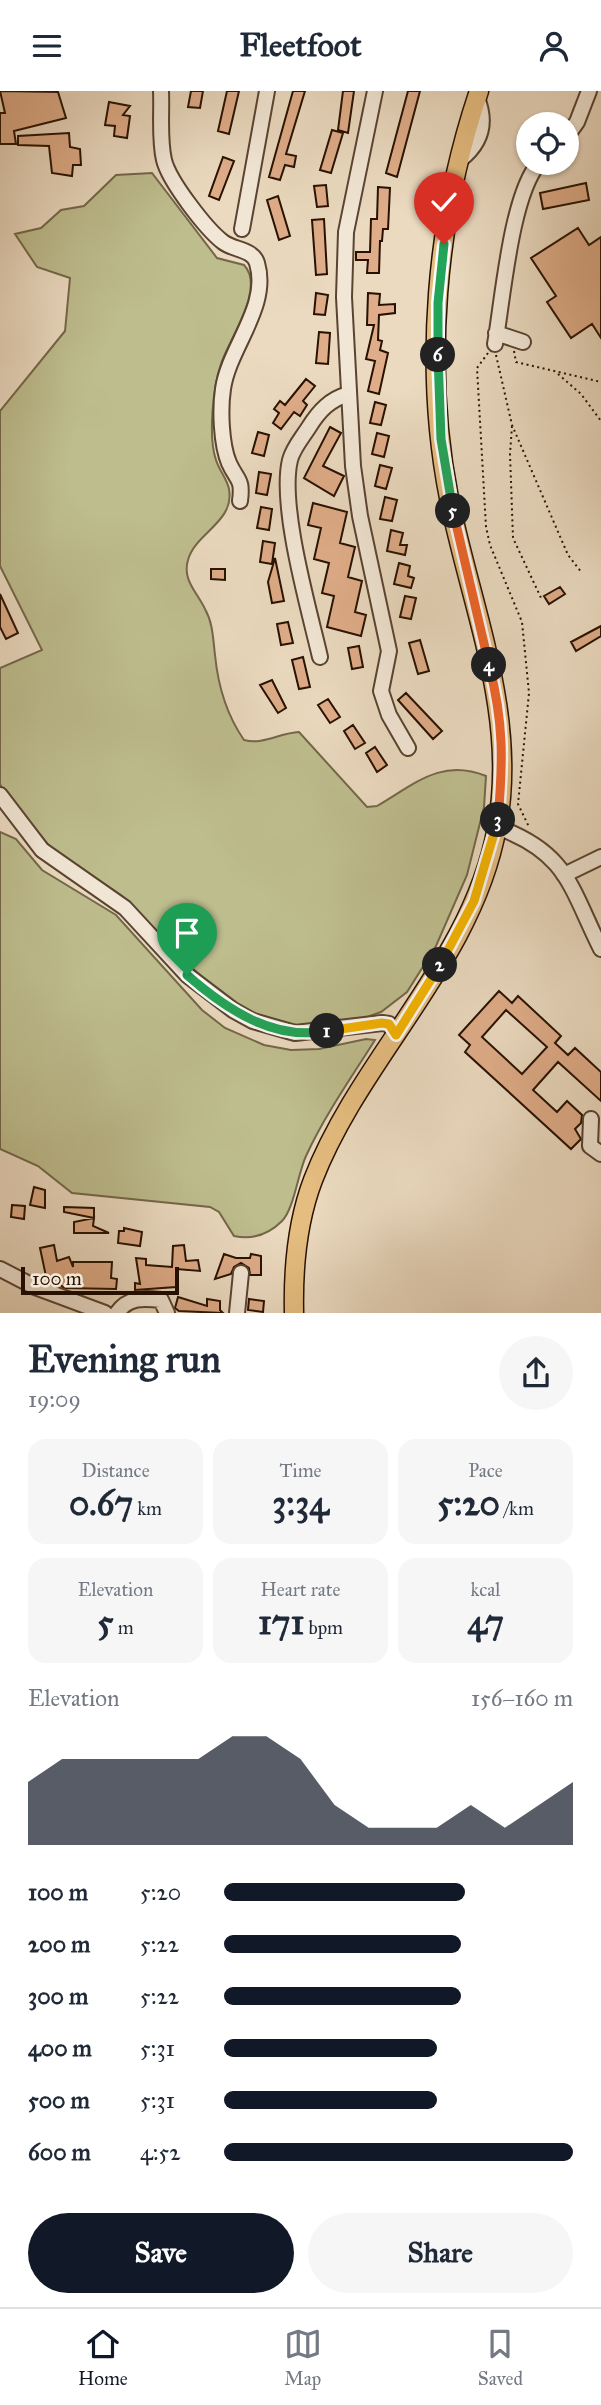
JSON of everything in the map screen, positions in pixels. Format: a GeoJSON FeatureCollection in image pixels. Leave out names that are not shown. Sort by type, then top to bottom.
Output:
{"type":"FeatureCollection","features":[{"type":"Feature","properties":{"kind":"main road"},"geometry":{"type":"LineString","coordinates":[[293,1313],[298,1240],[313,1180],[358,1091],[396,1035],[464,923],[482,878],[497,827],[503,748],[500,708],[449,495],[439,412],[438,303],[444,244],[461,159],[478,94]]}},
{"type":"Feature","properties":{"kind":"street"},"geometry":{"type":"LineString","coordinates":[[161,91],[166,167],[187,200],[220,240],[250,253],[257,262],[257,299],[231,355],[222,393],[224,442],[229,463],[241,481],[240,501]]}},
{"type":"Feature","properties":{"kind":"street"},"geometry":{"type":"LineString","coordinates":[[242,229],[267,91]]}},
{"type":"Feature","properties":{"kind":"street"},"geometry":{"type":"LineString","coordinates":[[375,91],[346,232],[344,297],[353,466],[360,516],[389,651],[383,680],[383,701],[408,748]]}},
{"type":"Feature","properties":{"kind":"street"},"geometry":{"type":"LineString","coordinates":[[579,112],[589,91]]}},
{"type":"Feature","properties":{"kind":"street"},"geometry":{"type":"LineString","coordinates":[[518,341],[496,338],[519,199],[529,175]]}},
{"type":"Feature","properties":{"kind":"street"},"geometry":{"type":"LineString","coordinates":[[320,657],[300,570],[289,493],[289,472],[294,449],[321,410],[337,398],[349,394]]}},
{"type":"Feature","properties":{"kind":"street"},"geometry":{"type":"LineString","coordinates":[[0,795],[6,815],[42,850],[117,902],[187,975],[233,1010],[254,1021],[295,1033],[382,1023],[389,1024],[396,1035]]}},
{"type":"Feature","properties":{"kind":"street"},"geometry":{"type":"LineString","coordinates":[[497,827],[530,841],[548,853],[565,875],[601,949]]}},
{"type":"Feature","properties":{"kind":"street"},"geometry":{"type":"LineString","coordinates":[[565,875],[601,857]]}},
{"type":"Feature","properties":{"kind":"street"},"geometry":{"type":"LineString","coordinates":[[591,1119],[590,1146],[601,1154]]}},
{"type":"Feature","properties":{"kind":"street"},"geometry":{"type":"LineString","coordinates":[[0,1269],[35,1287],[105,1313]]}},
{"type":"Feature","properties":{"kind":"street"},"geometry":{"type":"LineString","coordinates":[[237,1313],[241,1273]]}},
{"type":"Feature","properties":{"kind":"street"},"geometry":{"type":"LineString","coordinates":[[117,1313],[123,1304],[132,1299],[155,1299],[165,1304],[167,1313]]}},
{"type":"Feature","properties":{"kind":"path"},"geometry":{"type":"LineString","coordinates":[[496,338],[499,378],[512,425],[550,507],[568,555],[582,573]]}},
{"type":"Feature","properties":{"kind":"path"},"geometry":{"type":"LineString","coordinates":[[496,338],[477,368],[486,527],[490,545],[522,622],[529,693],[518,804],[530,830],[530,841]]}},
{"type":"Feature","properties":{"kind":"path"},"geometry":{"type":"LineString","coordinates":[[518,341],[516,362],[601,382]]}},
{"type":"Feature","properties":{"kind":"path"},"geometry":{"type":"LineString","coordinates":[[557,373],[581,394],[601,421]]}},
{"type":"Feature","properties":{"kind":"path"},"geometry":{"type":"LineString","coordinates":[[512,425],[510,454],[513,538],[542,600]]}},
{"type":"Feature","properties":{"kind":"shaded area"},"geometry":{"type":"Polygon","coordinates":[[[152,173],[217,258],[244,265],[250,275],[248,300],[221,364],[212,412],[214,450],[217,464],[228,485],[229,500],[221,519],[192,551],[187,567],[191,586],[210,620],[221,689],[238,730],[244,740],[251,741],[299,732],[367,807],[377,806],[416,782],[442,772],[470,771],[486,776],[484,807],[467,875],[436,946],[407,992],[381,1012],[356,1021],[306,1028],[266,1020],[230,1001],[193,969],[122,896],[51,848],[4,793],[0,784],[0,668],[42,650],[0,566],[0,411],[65,331],[70,278],[37,267],[15,234],[41,228],[61,210],[84,206],[116,175],[152,173]]]}},
{"type":"Feature","properties":{"kind":"shaded area"},"geometry":{"type":"Polygon","coordinates":[[[0,832],[16,839],[42,870],[116,915],[202,1010],[225,1028],[264,1045],[291,1050],[319,1049],[366,1039],[375,1040],[313,1141],[286,1215],[271,1230],[254,1237],[234,1236],[219,1212],[210,1207],[72,1193],[38,1166],[0,1149],[0,832]]]}},
{"type":"Feature","properties":{"kind":"building"},"geometry":{"type":"Polygon","coordinates":[[[0,91],[58,92],[66,118],[14,131],[16,144],[0,144],[0,113],[5,113],[0,91]]]}},
{"type":"Feature","properties":{"kind":"building"},"geometry":{"type":"Polygon","coordinates":[[[191,91],[203,91],[200,108],[188,107],[191,91]]]}},
{"type":"Feature","properties":{"kind":"building"},"geometry":{"type":"Polygon","coordinates":[[[227,91],[239,91],[229,134],[218,131],[227,91]]]}},
{"type":"Feature","properties":{"kind":"building"},"geometry":{"type":"Polygon","coordinates":[[[293,91],[305,91],[286,154],[296,156],[294,167],[285,165],[280,180],[269,177],[293,91]]]}},
{"type":"Feature","properties":{"kind":"building"},"geometry":{"type":"Polygon","coordinates":[[[343,91],[354,91],[348,133],[338,130],[343,91]]]}},
{"type":"Feature","properties":{"kind":"building"},"geometry":{"type":"Polygon","coordinates":[[[408,91],[420,91],[397,177],[386,173],[408,91]]]}},
{"type":"Feature","properties":{"kind":"building"},"geometry":{"type":"Polygon","coordinates":[[[109,102],[130,106],[123,115],[130,116],[127,138],[114,136],[115,126],[105,125],[109,102]]]}},
{"type":"Feature","properties":{"kind":"building"},"geometry":{"type":"Polygon","coordinates":[[[332,130],[343,133],[331,173],[320,170],[332,130]]]}},
{"type":"Feature","properties":{"kind":"building"},"geometry":{"type":"Polygon","coordinates":[[[69,133],[70,147],[80,149],[81,165],[73,165],[72,176],[52,173],[49,146],[18,145],[18,136],[69,133]]]}},
{"type":"Feature","properties":{"kind":"building"},"geometry":{"type":"Polygon","coordinates":[[[223,157],[234,161],[219,200],[209,196],[223,157]]]}},
{"type":"Feature","properties":{"kind":"building"},"geometry":{"type":"Polygon","coordinates":[[[586,183],[589,200],[543,209],[540,193],[586,183]]]}},
{"type":"Feature","properties":{"kind":"building"},"geometry":{"type":"Polygon","coordinates":[[[326,185],[328,206],[317,207],[314,186],[326,185]]]}},
{"type":"Feature","properties":{"kind":"building"},"geometry":{"type":"Polygon","coordinates":[[[378,187],[390,188],[388,229],[383,229],[380,241],[379,273],[367,273],[368,260],[356,260],[356,252],[370,252],[371,219],[377,219],[378,187]]]}},
{"type":"Feature","properties":{"kind":"building"},"geometry":{"type":"Polygon","coordinates":[[[278,196],[290,236],[279,240],[267,200],[278,196]]]}},
{"type":"Feature","properties":{"kind":"building"},"geometry":{"type":"Polygon","coordinates":[[[324,219],[327,274],[316,275],[312,220],[324,219]]]}},
{"type":"Feature","properties":{"kind":"building"},"geometry":{"type":"Polygon","coordinates":[[[578,228],[589,245],[601,237],[601,338],[592,324],[571,338],[547,302],[556,296],[531,258],[578,228]]]}},
{"type":"Feature","properties":{"kind":"building"},"geometry":{"type":"Polygon","coordinates":[[[316,293],[328,295],[325,315],[314,314],[316,293]]]}},
{"type":"Feature","properties":{"kind":"building"},"geometry":{"type":"Polygon","coordinates":[[[368,293],[380,294],[379,305],[395,304],[395,313],[379,315],[378,340],[382,341],[380,350],[388,353],[379,394],[368,391],[375,361],[366,359],[374,325],[367,325],[368,293]]]}},
{"type":"Feature","properties":{"kind":"building"},"geometry":{"type":"Polygon","coordinates":[[[319,332],[330,333],[328,364],[316,363],[319,332]]]}},
{"type":"Feature","properties":{"kind":"building"},"geometry":{"type":"Polygon","coordinates":[[[306,379],[315,386],[303,401],[307,405],[300,416],[294,412],[281,429],[273,423],[279,413],[274,409],[280,401],[285,405],[306,379]]]}},
{"type":"Feature","properties":{"kind":"building"},"geometry":{"type":"Polygon","coordinates":[[[375,402],[386,405],[381,425],[370,423],[375,402]]]}},
{"type":"Feature","properties":{"kind":"building"},"geometry":{"type":"Polygon","coordinates":[[[330,427],[341,433],[323,466],[344,476],[334,496],[304,478],[330,427]]]}},
{"type":"Feature","properties":{"kind":"building"},"geometry":{"type":"Polygon","coordinates":[[[258,432],[269,435],[264,456],[252,453],[258,432]]]}},
{"type":"Feature","properties":{"kind":"building"},"geometry":{"type":"Polygon","coordinates":[[[377,433],[389,436],[384,457],[372,454],[377,433]]]}},
{"type":"Feature","properties":{"kind":"building"},"geometry":{"type":"Polygon","coordinates":[[[380,465],[392,468],[386,489],[375,486],[380,465]]]}},
{"type":"Feature","properties":{"kind":"building"},"geometry":{"type":"Polygon","coordinates":[[[259,472],[271,474],[267,495],[256,493],[259,472]]]}},
{"type":"Feature","properties":{"kind":"building"},"geometry":{"type":"Polygon","coordinates":[[[385,497],[397,500],[392,521],[380,519],[385,497]]]}},
{"type":"Feature","properties":{"kind":"building"},"geometry":{"type":"Polygon","coordinates":[[[313,503],[347,512],[340,543],[355,547],[348,577],[362,581],[355,612],[366,615],[361,636],[327,627],[334,596],[322,593],[329,563],[314,559],[321,528],[308,525],[313,503]]]}},
{"type":"Feature","properties":{"kind":"building"},"geometry":{"type":"Polygon","coordinates":[[[261,507],[272,509],[269,530],[257,528],[261,507]]]}},
{"type":"Feature","properties":{"kind":"building"},"geometry":{"type":"Polygon","coordinates":[[[391,530],[403,533],[400,545],[407,545],[405,555],[387,551],[391,530]]]}},
{"type":"Feature","properties":{"kind":"building"},"geometry":{"type":"Polygon","coordinates":[[[263,541],[275,543],[272,564],[260,562],[263,541]]]}},
{"type":"Feature","properties":{"kind":"building"},"geometry":{"type":"Polygon","coordinates":[[[275,558],[284,601],[272,603],[268,582],[275,558]]]}},
{"type":"Feature","properties":{"kind":"building"},"geometry":{"type":"Polygon","coordinates":[[[399,563],[410,566],[408,576],[414,578],[411,588],[394,584],[399,563]]]}},
{"type":"Feature","properties":{"kind":"building"},"geometry":{"type":"Polygon","coordinates":[[[211,569],[225,569],[225,580],[211,579],[211,569]]]}},
{"type":"Feature","properties":{"kind":"building"},"geometry":{"type":"Polygon","coordinates":[[[560,587],[565,594],[549,604],[544,596],[560,587]]]}},
{"type":"Feature","properties":{"kind":"building"},"geometry":{"type":"Polygon","coordinates":[[[0,594],[18,633],[6,639],[0,627],[0,594]]]}},
{"type":"Feature","properties":{"kind":"building"},"geometry":{"type":"Polygon","coordinates":[[[405,596],[416,598],[411,619],[400,617],[405,596]]]}},
{"type":"Feature","properties":{"kind":"building"},"geometry":{"type":"Polygon","coordinates":[[[288,622],[293,643],[281,645],[277,624],[288,622]]]}},
{"type":"Feature","properties":{"kind":"building"},"geometry":{"type":"Polygon","coordinates":[[[601,626],[601,636],[576,651],[571,642],[601,626]]]}},
{"type":"Feature","properties":{"kind":"building"},"geometry":{"type":"Polygon","coordinates":[[[420,640],[429,671],[418,674],[409,643],[420,640]]]}},
{"type":"Feature","properties":{"kind":"building"},"geometry":{"type":"Polygon","coordinates":[[[359,646],[363,667],[352,669],[348,648],[359,646]]]}},
{"type":"Feature","properties":{"kind":"building"},"geometry":{"type":"Polygon","coordinates":[[[303,657],[310,687],[299,689],[292,660],[303,657]]]}},
{"type":"Feature","properties":{"kind":"building"},"geometry":{"type":"Polygon","coordinates":[[[272,680],[286,708],[278,713],[260,685],[272,680]]]}},
{"type":"Feature","properties":{"kind":"building"},"geometry":{"type":"Polygon","coordinates":[[[406,693],[442,731],[433,739],[398,700],[406,693]]]}},
{"type":"Feature","properties":{"kind":"building"},"geometry":{"type":"Polygon","coordinates":[[[328,699],[340,717],[330,723],[318,705],[328,699]]]}},
{"type":"Feature","properties":{"kind":"building"},"geometry":{"type":"Polygon","coordinates":[[[353,725],[365,743],[355,749],[344,731],[353,725]]]}},
{"type":"Feature","properties":{"kind":"building"},"geometry":{"type":"Polygon","coordinates":[[[375,747],[387,765],[377,772],[366,753],[375,747]]]}},
{"type":"Feature","properties":{"kind":"building"},"geometry":{"type":"Polygon","coordinates":[[[499,991],[512,1003],[518,996],[561,1036],[555,1043],[568,1055],[575,1048],[601,1072],[601,1101],[558,1062],[533,1090],[557,1112],[567,1101],[582,1115],[581,1123],[575,1129],[581,1139],[571,1149],[465,1052],[470,1045],[459,1035],[499,991]],[[506,1010],[482,1037],[522,1074],[547,1047],[506,1010]]]}},
{"type":"Feature","properties":{"kind":"building"},"geometry":{"type":"Polygon","coordinates":[[[34,1187],[45,1190],[45,1208],[30,1205],[34,1187]]]}},
{"type":"Feature","properties":{"kind":"building"},"geometry":{"type":"Polygon","coordinates":[[[12,1205],[25,1206],[24,1219],[11,1217],[12,1205]]]}},
{"type":"Feature","properties":{"kind":"building"},"geometry":{"type":"Polygon","coordinates":[[[64,1207],[94,1208],[94,1218],[64,1212],[64,1207]]]}},
{"type":"Feature","properties":{"kind":"building"},"geometry":{"type":"Polygon","coordinates":[[[94,1218],[93,1226],[109,1233],[74,1233],[74,1222],[94,1218]]]}},
{"type":"Feature","properties":{"kind":"building"},"geometry":{"type":"Polygon","coordinates":[[[124,1228],[142,1232],[140,1246],[118,1243],[119,1231],[124,1231],[124,1228]]]}},
{"type":"Feature","properties":{"kind":"building"},"geometry":{"type":"Polygon","coordinates":[[[54,1245],[57,1261],[69,1257],[73,1267],[73,1262],[112,1262],[111,1278],[117,1279],[116,1289],[64,1288],[57,1282],[47,1281],[40,1248],[54,1245]]]}},
{"type":"Feature","properties":{"kind":"building"},"geometry":{"type":"Polygon","coordinates":[[[184,1245],[186,1261],[198,1260],[200,1271],[177,1269],[176,1287],[135,1290],[135,1283],[140,1284],[136,1258],[146,1259],[146,1265],[172,1267],[173,1246],[184,1245]]]}},
{"type":"Feature","properties":{"kind":"building"},"geometry":{"type":"Polygon","coordinates":[[[224,1254],[236,1258],[250,1258],[251,1254],[261,1256],[261,1275],[250,1275],[249,1268],[241,1263],[234,1267],[231,1274],[215,1279],[224,1254]]]}},
{"type":"Feature","properties":{"kind":"building"},"geometry":{"type":"Polygon","coordinates":[[[178,1297],[207,1306],[207,1299],[220,1301],[220,1310],[223,1313],[179,1311],[175,1308],[178,1297]]]}},
{"type":"Feature","properties":{"kind":"building"},"geometry":{"type":"Polygon","coordinates":[[[249,1299],[264,1301],[263,1312],[248,1310],[249,1299]]]}},
{"type":"Feature","properties":{"kind":"route"},"geometry":{"type":"LineString","coordinates":[[187,975],[233,1010],[276,1029],[295,1033],[319,1033],[382,1023],[389,1024],[396,1035],[438,968],[474,901],[497,827],[503,748],[500,708],[449,495],[441,439],[438,303],[444,244]]}}]}
